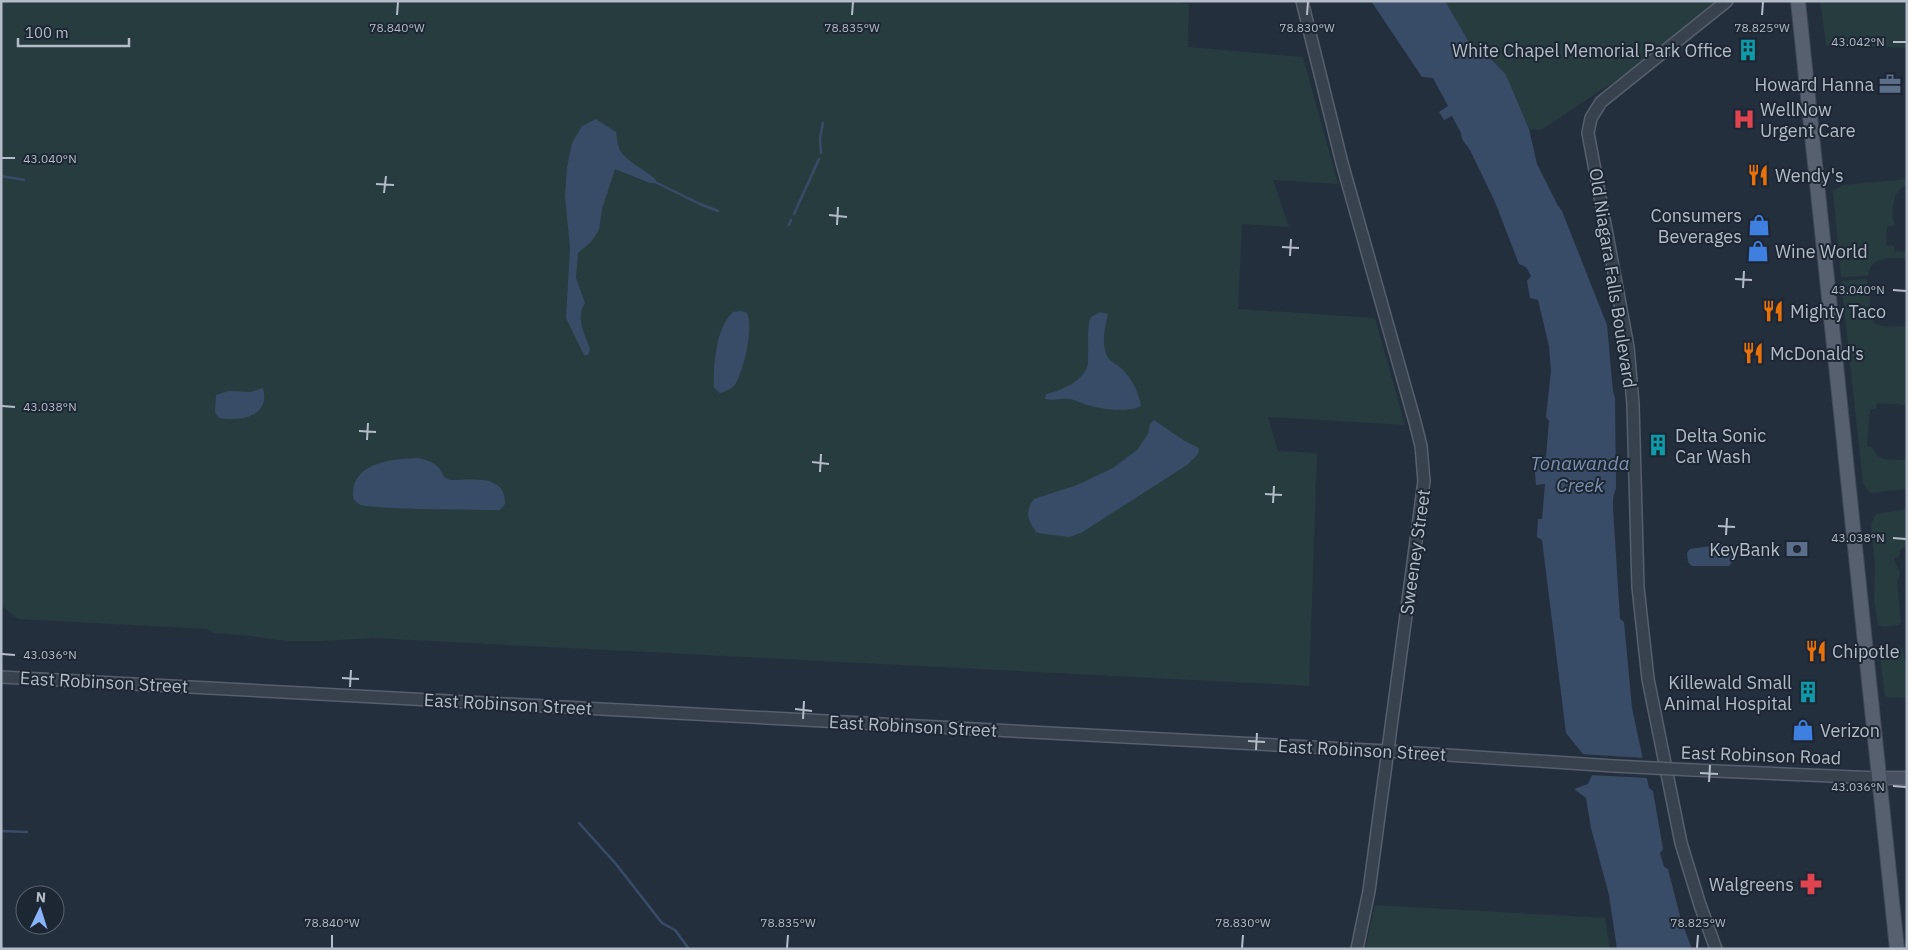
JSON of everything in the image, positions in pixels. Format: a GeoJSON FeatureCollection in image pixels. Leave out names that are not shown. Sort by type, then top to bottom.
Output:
{"type":"FeatureCollection","features":[{"type":"Feature","properties":{"kind":"main road"},"geometry":{"type":"LineString","coordinates":[[1798,1],[1897,949]]}},
{"type":"Feature","properties":{"kind":"main road","name":"East Robinson Road"},"geometry":{"type":"LineString","coordinates":[[1879,778],[1907,778]]}},
{"type":"Feature","properties":{"kind":"street","name":"Sweeney Street"},"geometry":{"type":"LineString","coordinates":[[1302,1],[1342,163],[1416,422],[1421,446],[1424,481],[1369,891],[1357,949]]}},
{"type":"Feature","properties":{"kind":"street","name":"Old Niagara Falls Boulevard"},"geometry":{"type":"LineString","coordinates":[[1716,949],[1681,843],[1648,679],[1638,586],[1633,404],[1628,347],[1589,137],[1591,118],[1601,102],[1727,1]]}},
{"type":"Feature","properties":{"kind":"street","name":"East Robinson Street"},"geometry":{"type":"LineString","coordinates":[[1,677],[1387,751],[1614,766]]}},
{"type":"Feature","properties":{"kind":"street","name":"East Robinson Road"},"geometry":{"type":"LineString","coordinates":[[1614,766],[1879,778]]}},
{"type":"Feature","properties":{"kind":"green space"},"geometry":{"type":"Polygon","coordinates":[[[1,1],[1179,1],[1180,3],[1189,4],[1188,47],[1303,57],[1338,184],[1273,180],[1289,227],[1242,224],[1238,309],[1375,318],[1405,425],[1268,417],[1278,451],[1317,453],[1309,686],[373,638],[286,641],[215,633],[206,629],[18,619],[1,605],[1,1]]]}},
{"type":"Feature","properties":{"kind":"green space"},"geometry":{"type":"Polygon","coordinates":[[[1445,1],[1719,1],[1636,67],[1541,130],[1529,129],[1521,110],[1492,60],[1473,49],[1445,1]]]}},
{"type":"Feature","properties":{"kind":"green space"},"geometry":{"type":"Polygon","coordinates":[[[1820,1],[1907,1],[1907,48],[1826,45],[1820,1]]]}},
{"type":"Feature","properties":{"kind":"green space"},"geometry":{"type":"Polygon","coordinates":[[[1907,179],[1907,185],[1900,189],[1895,196],[1893,218],[1895,225],[1887,227],[1886,245],[1894,246],[1894,251],[1907,252],[1907,259],[1882,259],[1873,265],[1868,276],[1841,277],[1833,191],[1843,185],[1907,179]]]}},
{"type":"Feature","properties":{"kind":"green space"},"geometry":{"type":"Polygon","coordinates":[[[1867,279],[1867,288],[1870,288],[1871,317],[1874,322],[1885,326],[1907,326],[1907,405],[1877,403],[1876,409],[1870,410],[1867,446],[1873,448],[1875,453],[1882,458],[1907,460],[1907,489],[1870,493],[1863,483],[1841,281],[1867,279]]]}},
{"type":"Feature","properties":{"kind":"green space"},"geometry":{"type":"Polygon","coordinates":[[[1907,509],[1907,545],[1900,550],[1899,557],[1894,558],[1900,572],[1897,581],[1901,622],[1899,625],[1884,627],[1878,625],[1874,600],[1875,565],[1871,524],[1876,514],[1907,509]]]}},
{"type":"Feature","properties":{"kind":"green space"},"geometry":{"type":"Polygon","coordinates":[[[1898,646],[1903,649],[1907,698],[1885,697],[1881,649],[1898,646]]]}},
{"type":"Feature","properties":{"kind":"green space"},"geometry":{"type":"Polygon","coordinates":[[[1375,905],[1605,918],[1610,949],[1365,949],[1375,905]]]}},
{"type":"Feature","properties":{"kind":"water","name":"Tonawanda Creek"},"geometry":{"type":"Polygon","coordinates":[[[1371,1],[1445,1],[1473,49],[1492,60],[1506,75],[1529,129],[1537,164],[1562,211],[1607,325],[1615,398],[1616,488],[1613,498],[1613,509],[1620,619],[1624,622],[1632,708],[1649,788],[1653,791],[1663,849],[1660,853],[1664,867],[1668,869],[1681,920],[1692,949],[1617,949],[1609,895],[1591,828],[1586,798],[1574,789],[1588,784],[1595,769],[1566,733],[1542,540],[1537,537],[1538,519],[1542,519],[1545,484],[1536,485],[1534,459],[1546,457],[1549,421],[1546,417],[1551,371],[1549,346],[1538,300],[1530,298],[1527,281],[1531,276],[1526,267],[1519,264],[1495,202],[1470,150],[1462,139],[1452,116],[1444,120],[1439,112],[1448,106],[1433,78],[1422,77],[1371,1]]]}},
{"type":"Feature","properties":{"kind":"water"},"geometry":{"type":"Polygon","coordinates":[[[596,119],[616,132],[621,152],[656,181],[650,183],[615,169],[602,209],[599,230],[591,242],[578,253],[576,278],[585,303],[582,309],[581,320],[590,349],[588,355],[584,355],[566,318],[570,248],[565,196],[567,167],[572,143],[582,126],[596,119]]]}},
{"type":"Feature","properties":{"kind":"water"},"geometry":{"type":"Polygon","coordinates":[[[741,311],[747,313],[749,319],[749,338],[745,358],[735,385],[729,390],[720,393],[714,388],[715,358],[719,337],[727,319],[733,312],[741,311]]]}},
{"type":"Feature","properties":{"kind":"water"},"geometry":{"type":"Polygon","coordinates":[[[1100,312],[1108,314],[1104,340],[1107,356],[1122,369],[1132,382],[1137,390],[1141,406],[1119,410],[1093,406],[1070,399],[1045,399],[1046,394],[1072,384],[1086,369],[1088,363],[1089,323],[1091,317],[1100,312]]]}},
{"type":"Feature","properties":{"kind":"water"},"geometry":{"type":"Polygon","coordinates":[[[263,388],[264,398],[262,406],[252,415],[244,418],[227,419],[219,418],[215,412],[216,395],[229,391],[251,392],[263,388]]]}},
{"type":"Feature","properties":{"kind":"water"},"geometry":{"type":"Polygon","coordinates":[[[1154,420],[1183,440],[1199,448],[1198,454],[1187,465],[1081,533],[1069,537],[1037,533],[1028,516],[1029,508],[1034,499],[1077,485],[1113,468],[1137,450],[1148,434],[1150,424],[1154,420]]]}},
{"type":"Feature","properties":{"kind":"water"},"geometry":{"type":"Polygon","coordinates":[[[418,458],[434,464],[440,469],[444,477],[450,480],[478,480],[494,483],[504,494],[505,504],[500,510],[391,508],[359,504],[353,497],[356,481],[361,473],[369,468],[388,461],[418,458]]]}},
{"type":"Feature","properties":{"kind":"water"},"geometry":{"type":"Polygon","coordinates":[[[1724,544],[1731,547],[1733,553],[1729,566],[1692,566],[1688,562],[1687,553],[1690,549],[1724,544]]]}},
{"type":"Feature","properties":{"kind":"pier"},"geometry":{"type":"Polygon","coordinates":[[[1580,754],[1645,758],[1649,778],[1589,775],[1592,770],[1580,754]]]}},
{"type":"Feature","properties":{"kind":"waterway"},"geometry":{"type":"LineString","coordinates":[[821,153],[820,138],[823,123]]}},
{"type":"Feature","properties":{"kind":"waterway"},"geometry":{"type":"LineString","coordinates":[[794,214],[819,159]]}},
{"type":"Feature","properties":{"kind":"waterway"},"geometry":{"type":"LineString","coordinates":[[1,176],[24,180]]}},
{"type":"Feature","properties":{"kind":"waterway"},"geometry":{"type":"LineString","coordinates":[[655,182],[718,211]]}},
{"type":"Feature","properties":{"kind":"waterway"},"geometry":{"type":"LineString","coordinates":[[789,225],[791,220]]}},
{"type":"Feature","properties":{"kind":"waterway"},"geometry":{"type":"LineString","coordinates":[[579,823],[616,864],[662,923],[675,930],[689,949]]}},
{"type":"Feature","properties":{"kind":"waterway"},"geometry":{"type":"LineString","coordinates":[[1,831],[27,832]]}},
{"type":"Feature","properties":{"kind":"place","name":"White Chapel Memorial Park Office"},"geometry":{"type":"Point","coordinates":[1748,50]}},
{"type":"Feature","properties":{"kind":"place","name":"Howard Hanna"},"geometry":{"type":"Point","coordinates":[1890,84]}},
{"type":"Feature","properties":{"kind":"place","name":"WellNow Urgent Care"},"geometry":{"type":"Point","coordinates":[1744,119]}},
{"type":"Feature","properties":{"kind":"place","name":"Wendy's"},"geometry":{"type":"Point","coordinates":[1758,175]}},
{"type":"Feature","properties":{"kind":"place","name":"Consumers Beverages"},"geometry":{"type":"Point","coordinates":[1759,225]}},
{"type":"Feature","properties":{"kind":"place","name":"Wine World"},"geometry":{"type":"Point","coordinates":[1758,251]}},
{"type":"Feature","properties":{"kind":"place","name":"Mighty Taco"},"geometry":{"type":"Point","coordinates":[1773,311]}},
{"type":"Feature","properties":{"kind":"place","name":"McDonald's"},"geometry":{"type":"Point","coordinates":[1753,353]}},
{"type":"Feature","properties":{"kind":"place","name":"Delta Sonic Car Wash"},"geometry":{"type":"Point","coordinates":[1658,445]}},
{"type":"Feature","properties":{"kind":"place","name":"KeyBank"},"geometry":{"type":"Point","coordinates":[1797,549]}},
{"type":"Feature","properties":{"kind":"place","name":"Chipotle"},"geometry":{"type":"Point","coordinates":[1816,651]}},
{"type":"Feature","properties":{"kind":"place","name":"Killewald Small Animal Hospital"},"geometry":{"type":"Point","coordinates":[1808,692]}},
{"type":"Feature","properties":{"kind":"place","name":"Verizon"},"geometry":{"type":"Point","coordinates":[1803,730]}},
{"type":"Feature","properties":{"kind":"place","name":"Walgreens"},"geometry":{"type":"Point","coordinates":[1811,884]}}]}
